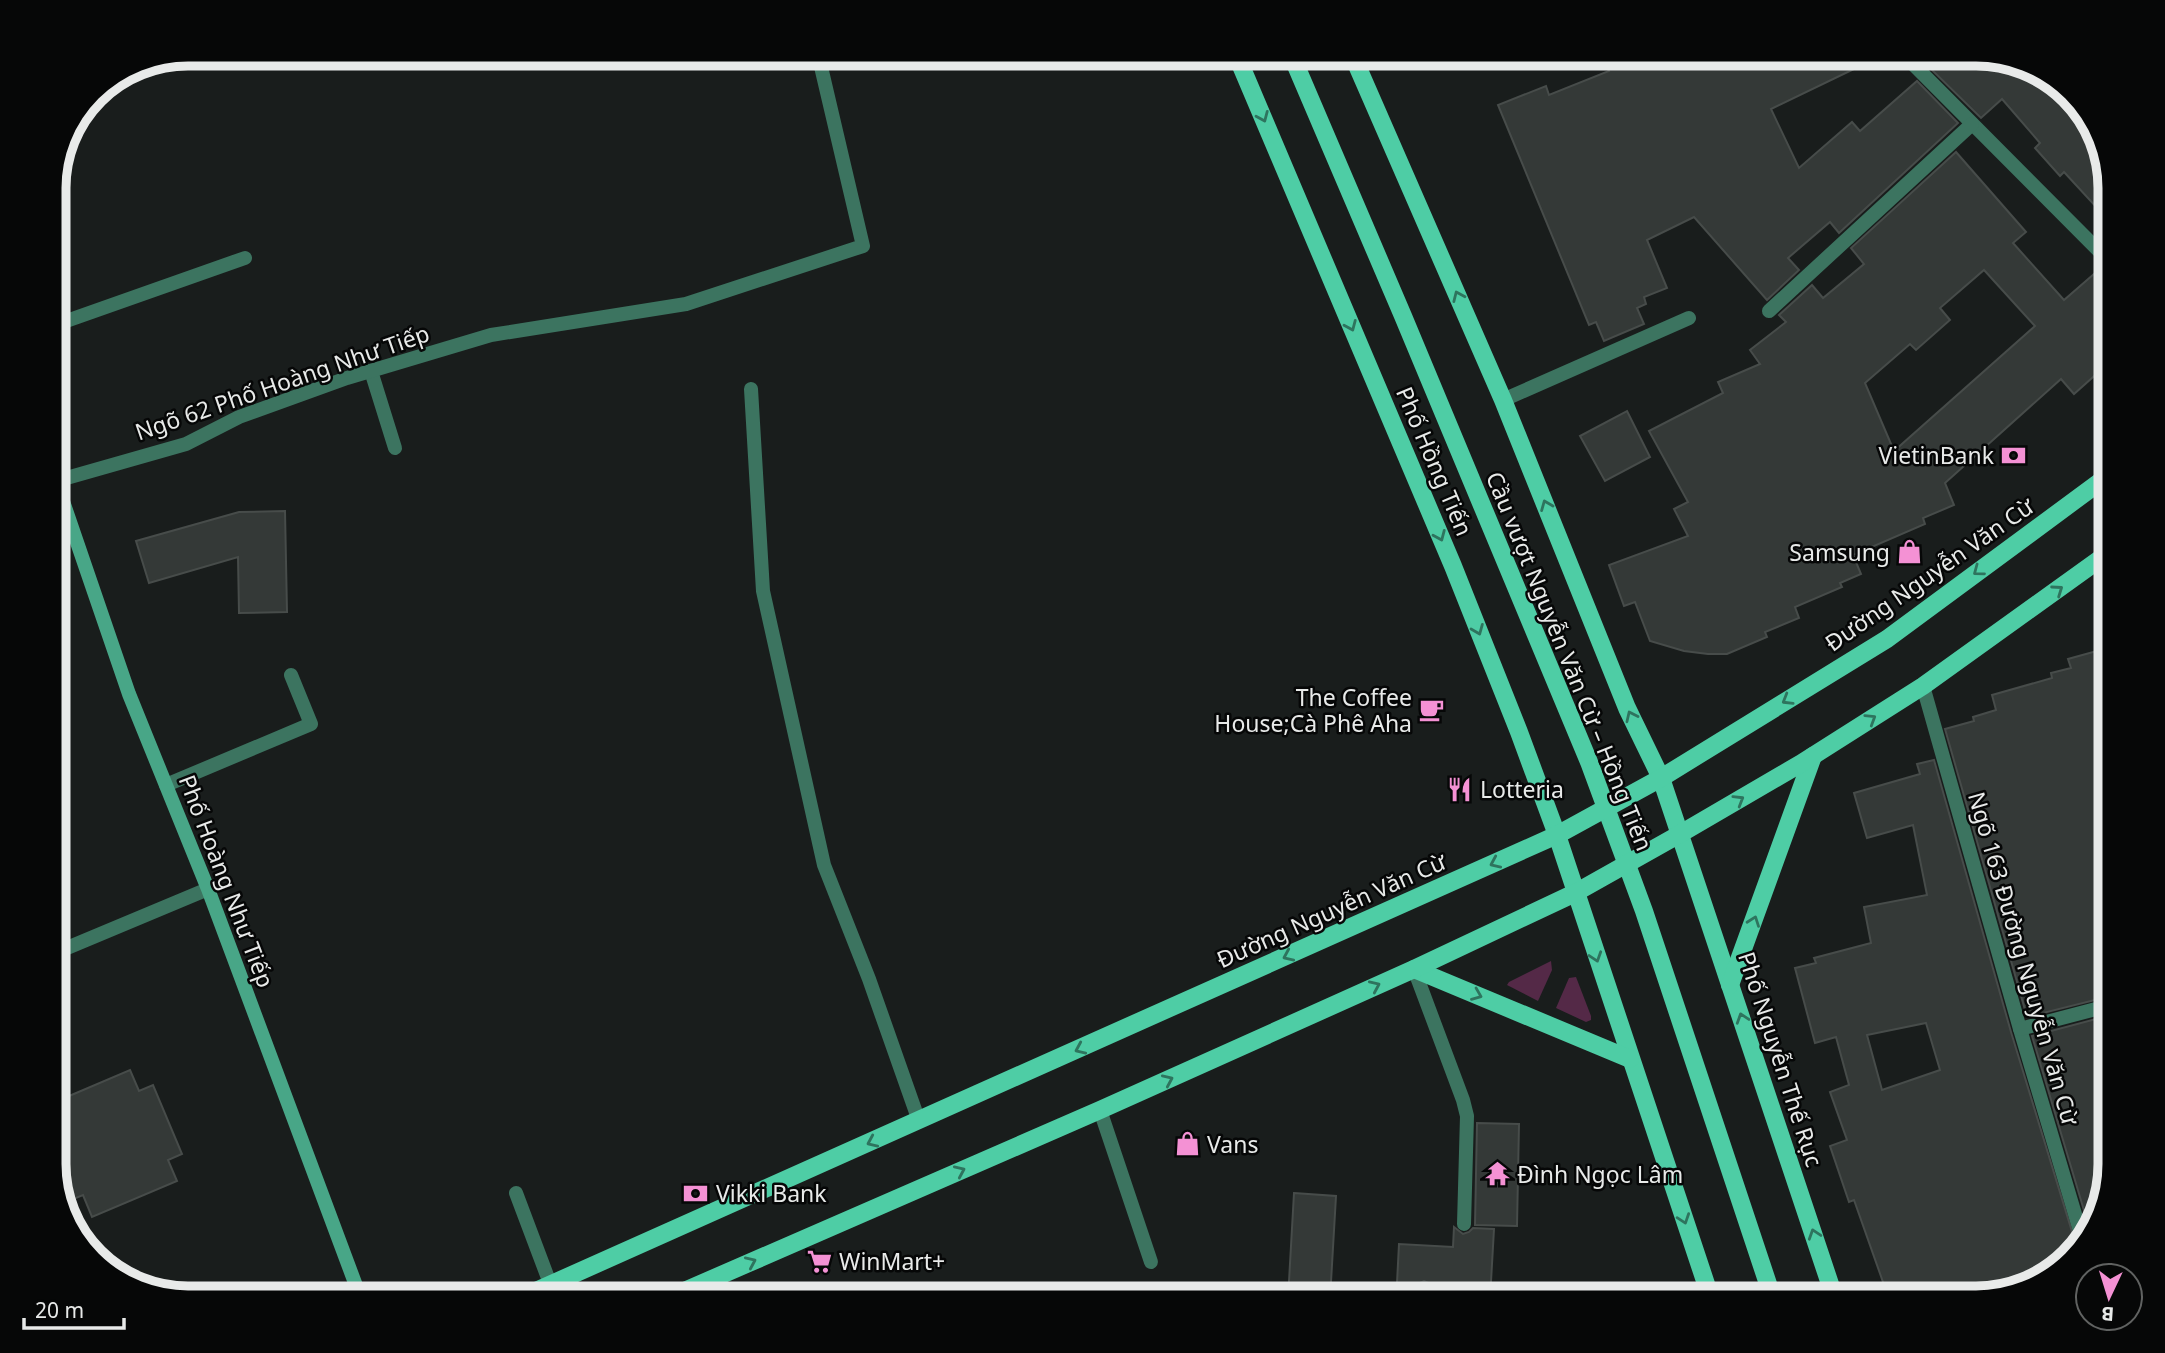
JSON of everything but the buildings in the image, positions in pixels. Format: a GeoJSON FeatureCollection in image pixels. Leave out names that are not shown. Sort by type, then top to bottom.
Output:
{"type":"FeatureCollection","features":[{"type":"Feature","properties":{"kind":"main road","name":"Phố Hồng Tiến"},"geometry":{"type":"LineString","coordinates":[[1241,66],[1448,554],[1519,732],[1575,892]]}},
{"type":"Feature","properties":{"kind":"main road","name":"Cầu vượt Nguyễn Văn Cừ – Hồng Tiến"},"geometry":{"type":"LineString","coordinates":[[1296,66],[1589,762],[1644,911],[1769,1286]]}},
{"type":"Feature","properties":{"kind":"main road"},"geometry":{"type":"LineString","coordinates":[[1357,66],[1503,400],[1628,708],[1661,778],[1680,834]]}},
{"type":"Feature","properties":{"kind":"main road","name":"Đường Nguyễn Văn Cừ"},"geometry":{"type":"LineString","coordinates":[[551,1286],[1557,835],[1661,778],[1887,639],[2098,483]]}},
{"type":"Feature","properties":{"kind":"main road"},"geometry":{"type":"LineString","coordinates":[[712,1286],[1414,969],[1575,892],[1813,756],[1923,686],[2098,560]]}},
{"type":"Feature","properties":{"kind":"main road"},"geometry":{"type":"LineString","coordinates":[[1730,985],[1813,756]]}},
{"type":"Feature","properties":{"kind":"main road","name":"Phố Nguyễn Thế Rục"},"geometry":{"type":"LineString","coordinates":[[1680,834],[1831,1286]]}},
{"type":"Feature","properties":{"kind":"main road"},"geometry":{"type":"LineString","coordinates":[[1575,892],[1707,1286]]}},
{"type":"Feature","properties":{"kind":"main road"},"geometry":{"type":"LineString","coordinates":[[1414,969],[1630,1059]]}},
{"type":"Feature","properties":{"kind":"street","name":"Ngõ 62 Phố Hoàng Như Tiếp"},"geometry":{"type":"LineString","coordinates":[[67,476],[186,444],[239,417],[371,371],[491,335],[686,304],[863,246],[821,66]]}},
{"type":"Feature","properties":{"kind":"street"},"geometry":{"type":"LineString","coordinates":[[1915,66],[2098,250]]}},
{"type":"Feature","properties":{"kind":"street"},"geometry":{"type":"LineString","coordinates":[[1769,311],[1972,124]]}},
{"type":"Feature","properties":{"kind":"street"},"geometry":{"type":"LineString","coordinates":[[67,321],[245,258]]}},
{"type":"Feature","properties":{"kind":"street"},"geometry":{"type":"LineString","coordinates":[[1503,400],[1689,318]]}},
{"type":"Feature","properties":{"kind":"street"},"geometry":{"type":"LineString","coordinates":[[371,371],[395,448]]}},
{"type":"Feature","properties":{"kind":"street"},"geometry":{"type":"LineString","coordinates":[[751,389],[763,591],[824,865],[869,979],[919,1121]]}},
{"type":"Feature","properties":{"kind":"street","name":"Phố Hoàng Như Tiếp"},"geometry":{"type":"LineString","coordinates":[[67,513],[130,694],[208,889],[356,1286]]}},
{"type":"Feature","properties":{"kind":"street"},"geometry":{"type":"LineString","coordinates":[[166,785],[311,724],[291,675]]}},
{"type":"Feature","properties":{"kind":"street","name":"Ngõ 163 Đường Nguyễn Văn Cừ"},"geometry":{"type":"LineString","coordinates":[[1923,686],[2080,1229]]}},
{"type":"Feature","properties":{"kind":"street"},"geometry":{"type":"LineString","coordinates":[[67,948],[208,889]]}},
{"type":"Feature","properties":{"kind":"street"},"geometry":{"type":"LineString","coordinates":[[1414,969],[1467,1116],[1464,1224]]}},
{"type":"Feature","properties":{"kind":"street"},"geometry":{"type":"LineString","coordinates":[[2020,1029],[2098,1008]]}},
{"type":"Feature","properties":{"kind":"street"},"geometry":{"type":"LineString","coordinates":[[1100,1110],[1150,1262]]}},
{"type":"Feature","properties":{"kind":"street"},"geometry":{"type":"LineString","coordinates":[[516,1194],[551,1286]]}},
{"type":"Feature","properties":{"kind":"shaded area"},"geometry":{"type":"Polygon","coordinates":[[[1551,961],[1552,970],[1538,1001],[1507,985],[1509,982],[1551,961]]]}},
{"type":"Feature","properties":{"kind":"shaded area"},"geometry":{"type":"Polygon","coordinates":[[[1576,977],[1591,1016],[1591,1020],[1586,1022],[1556,1008],[1569,978],[1576,977]]]}},
{"type":"Feature","properties":{"kind":"place","name":"VietinBank"},"geometry":{"type":"Point","coordinates":[2014,455]}},
{"type":"Feature","properties":{"kind":"place","name":"Samsung"},"geometry":{"type":"Point","coordinates":[1910,552]}},
{"type":"Feature","properties":{"kind":"place","name":"The Coffee House;Cà Phê Aha"},"geometry":{"type":"Point","coordinates":[1432,710]}},
{"type":"Feature","properties":{"kind":"place","name":"Lotteria"},"geometry":{"type":"Point","coordinates":[1460,789]}},
{"type":"Feature","properties":{"kind":"place","name":"Vans"},"geometry":{"type":"Point","coordinates":[1187,1144]}},
{"type":"Feature","properties":{"kind":"place","name":"Đình Ngọc Lâm"},"geometry":{"type":"Point","coordinates":[1497,1174]}},
{"type":"Feature","properties":{"kind":"place","name":"Vikki Bank"},"geometry":{"type":"Point","coordinates":[696,1193]}},
{"type":"Feature","properties":{"kind":"place","name":"WinMart+"},"geometry":{"type":"Point","coordinates":[819,1261]}}]}
